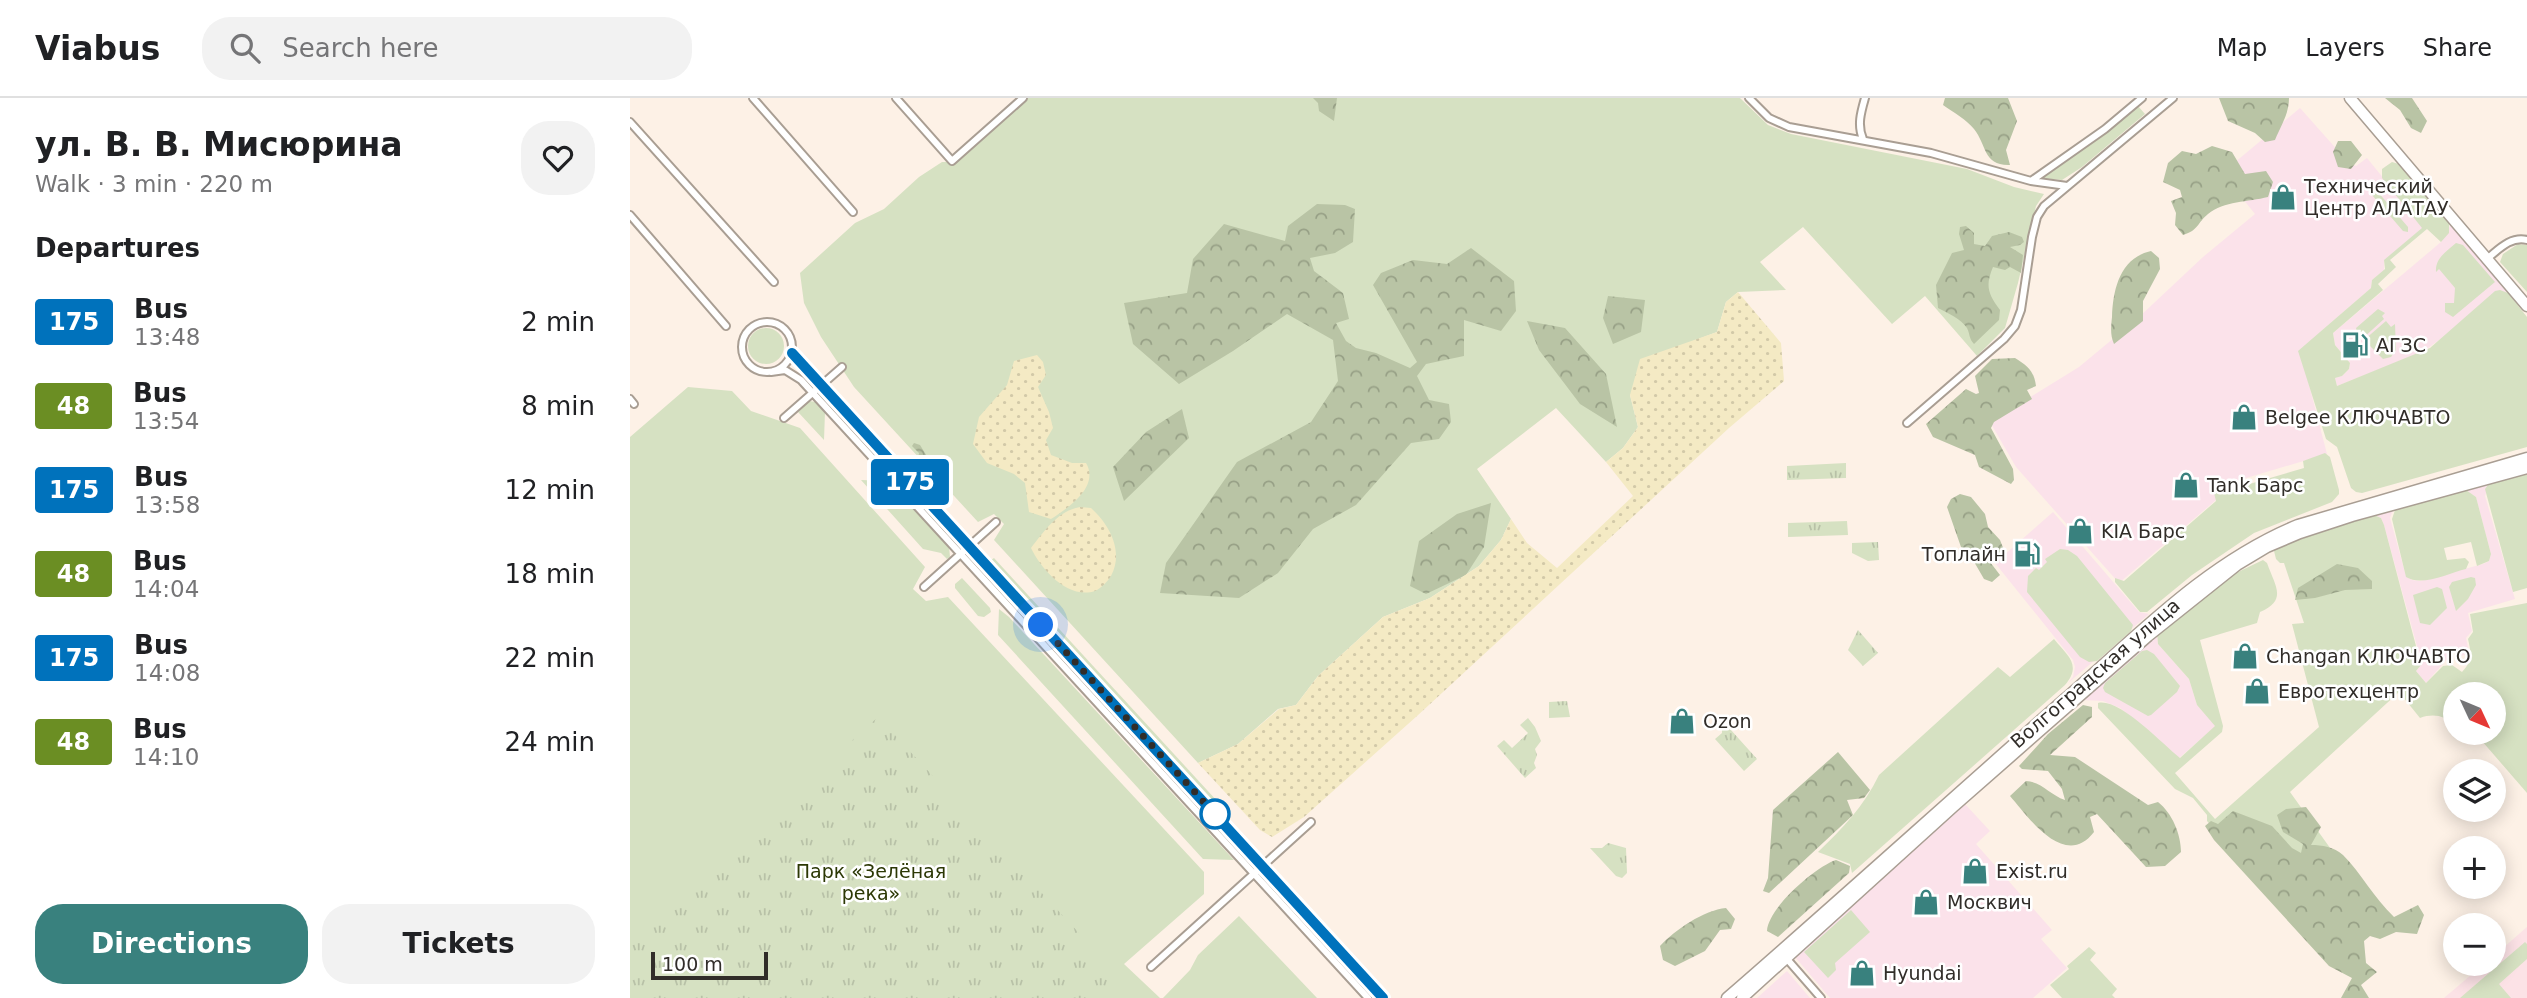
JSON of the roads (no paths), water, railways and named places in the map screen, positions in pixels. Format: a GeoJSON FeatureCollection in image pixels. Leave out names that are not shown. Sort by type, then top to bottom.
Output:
{"type":"FeatureCollection","features":[{"type":"Feature","properties":{"kind":"main road"},"geometry":{"type":"LineString","coordinates":[[2350,98],[2527,306]]}},
{"type":"Feature","properties":{"kind":"main road","name":"Волгоградская улица"},"geometry":{"type":"LineString","coordinates":[[1742,998],[1787,959],[1879,869],[2143,629],[2233,558],[2298,525],[2527,458]]}},
{"type":"Feature","properties":{"kind":"main road","name":"Волгоградская улица"},"geometry":{"type":"LineString","coordinates":[[1727,998],[2146,638],[2237,565],[2267,547],[2300,533],[2527,468]]}},
{"type":"Feature","properties":{"kind":"street"},"geometry":{"type":"LineString","coordinates":[[753,98],[852,212]]}},
{"type":"Feature","properties":{"kind":"street"},"geometry":{"type":"LineString","coordinates":[[896,98],[952,161],[1023,98]]}},
{"type":"Feature","properties":{"kind":"street"},"geometry":{"type":"LineString","coordinates":[[1749,98],[1761,111],[1779,123],[1931,153],[2031,181],[2067,186]]}},
{"type":"Feature","properties":{"kind":"street"},"geometry":{"type":"LineString","coordinates":[[1863,139],[1860,118],[1865,98]]}},
{"type":"Feature","properties":{"kind":"street"},"geometry":{"type":"LineString","coordinates":[[2031,181],[2105,129],[2142,98]]}},
{"type":"Feature","properties":{"kind":"street"},"geometry":{"type":"LineString","coordinates":[[1907,423],[2004,339],[2015,326],[2021,310],[2032,236],[2044,206],[2173,98]]}},
{"type":"Feature","properties":{"kind":"street"},"geometry":{"type":"LineString","coordinates":[[630,122],[774,282]]}},
{"type":"Feature","properties":{"kind":"street"},"geometry":{"type":"LineString","coordinates":[[632,220],[726,326]]}},
{"type":"Feature","properties":{"kind":"street"},"geometry":{"type":"LineString","coordinates":[[2488,258],[2512,240],[2527,240]]}},
{"type":"Feature","properties":{"kind":"street"},"geometry":{"type":"LineString","coordinates":[[771,372],[784,366],[792,353],[792,340],[789,333],[778,324],[765,321],[747,331],[742,345],[745,358],[757,370],[771,372],[790,372],[798,377],[1262,865],[1383,998]]}},
{"type":"Feature","properties":{"kind":"street"},"geometry":{"type":"LineString","coordinates":[[792,353],[1367,998]]}},
{"type":"Feature","properties":{"kind":"street"},"geometry":{"type":"LineString","coordinates":[[784,418],[842,367]]}},
{"type":"Feature","properties":{"kind":"street"},"geometry":{"type":"LineString","coordinates":[[924,587],[996,523]]}},
{"type":"Feature","properties":{"kind":"street"},"geometry":{"type":"LineString","coordinates":[[1151,967],[1311,822]]}},
{"type":"Feature","properties":{"kind":"street"},"geometry":{"type":"LineString","coordinates":[[1787,959],[1821,998]]}},
{"type":"Feature","properties":{"kind":"place","name":"Технический Центр АЛАТАУ"},"geometry":{"type":"Point","coordinates":[2283,197]}},
{"type":"Feature","properties":{"kind":"place","name":"АГЗС"},"geometry":{"type":"Point","coordinates":[2355,345]}},
{"type":"Feature","properties":{"kind":"place","name":"Belgee КЛЮЧАВТО"},"geometry":{"type":"Point","coordinates":[2244,417]}},
{"type":"Feature","properties":{"kind":"place","name":"Tank Барс"},"geometry":{"type":"Point","coordinates":[2186,485]}},
{"type":"Feature","properties":{"kind":"place","name":"KIA Барс"},"geometry":{"type":"Point","coordinates":[2080,531]}},
{"type":"Feature","properties":{"kind":"place","name":"Топлайн"},"geometry":{"type":"Point","coordinates":[2027,554]}},
{"type":"Feature","properties":{"kind":"place","name":"Changan КЛЮЧАВТО"},"geometry":{"type":"Point","coordinates":[2245,656]}},
{"type":"Feature","properties":{"kind":"place","name":"Евротехцентр"},"geometry":{"type":"Point","coordinates":[2257,691]}},
{"type":"Feature","properties":{"kind":"place","name":"Ozon"},"geometry":{"type":"Point","coordinates":[1682,721]}},
{"type":"Feature","properties":{"kind":"place","name":"Exist.ru"},"geometry":{"type":"Point","coordinates":[1975,871]}},
{"type":"Feature","properties":{"kind":"place","name":"Москвич"},"geometry":{"type":"Point","coordinates":[1926,902]}},
{"type":"Feature","properties":{"kind":"place","name":"Hyundai"},"geometry":{"type":"Point","coordinates":[1862,973]}},
{"type":"Feature","properties":{"kind":"park label","name":"Парк «Зелёная река»"},"geometry":{"type":"Point","coordinates":[871,882]}}]}
